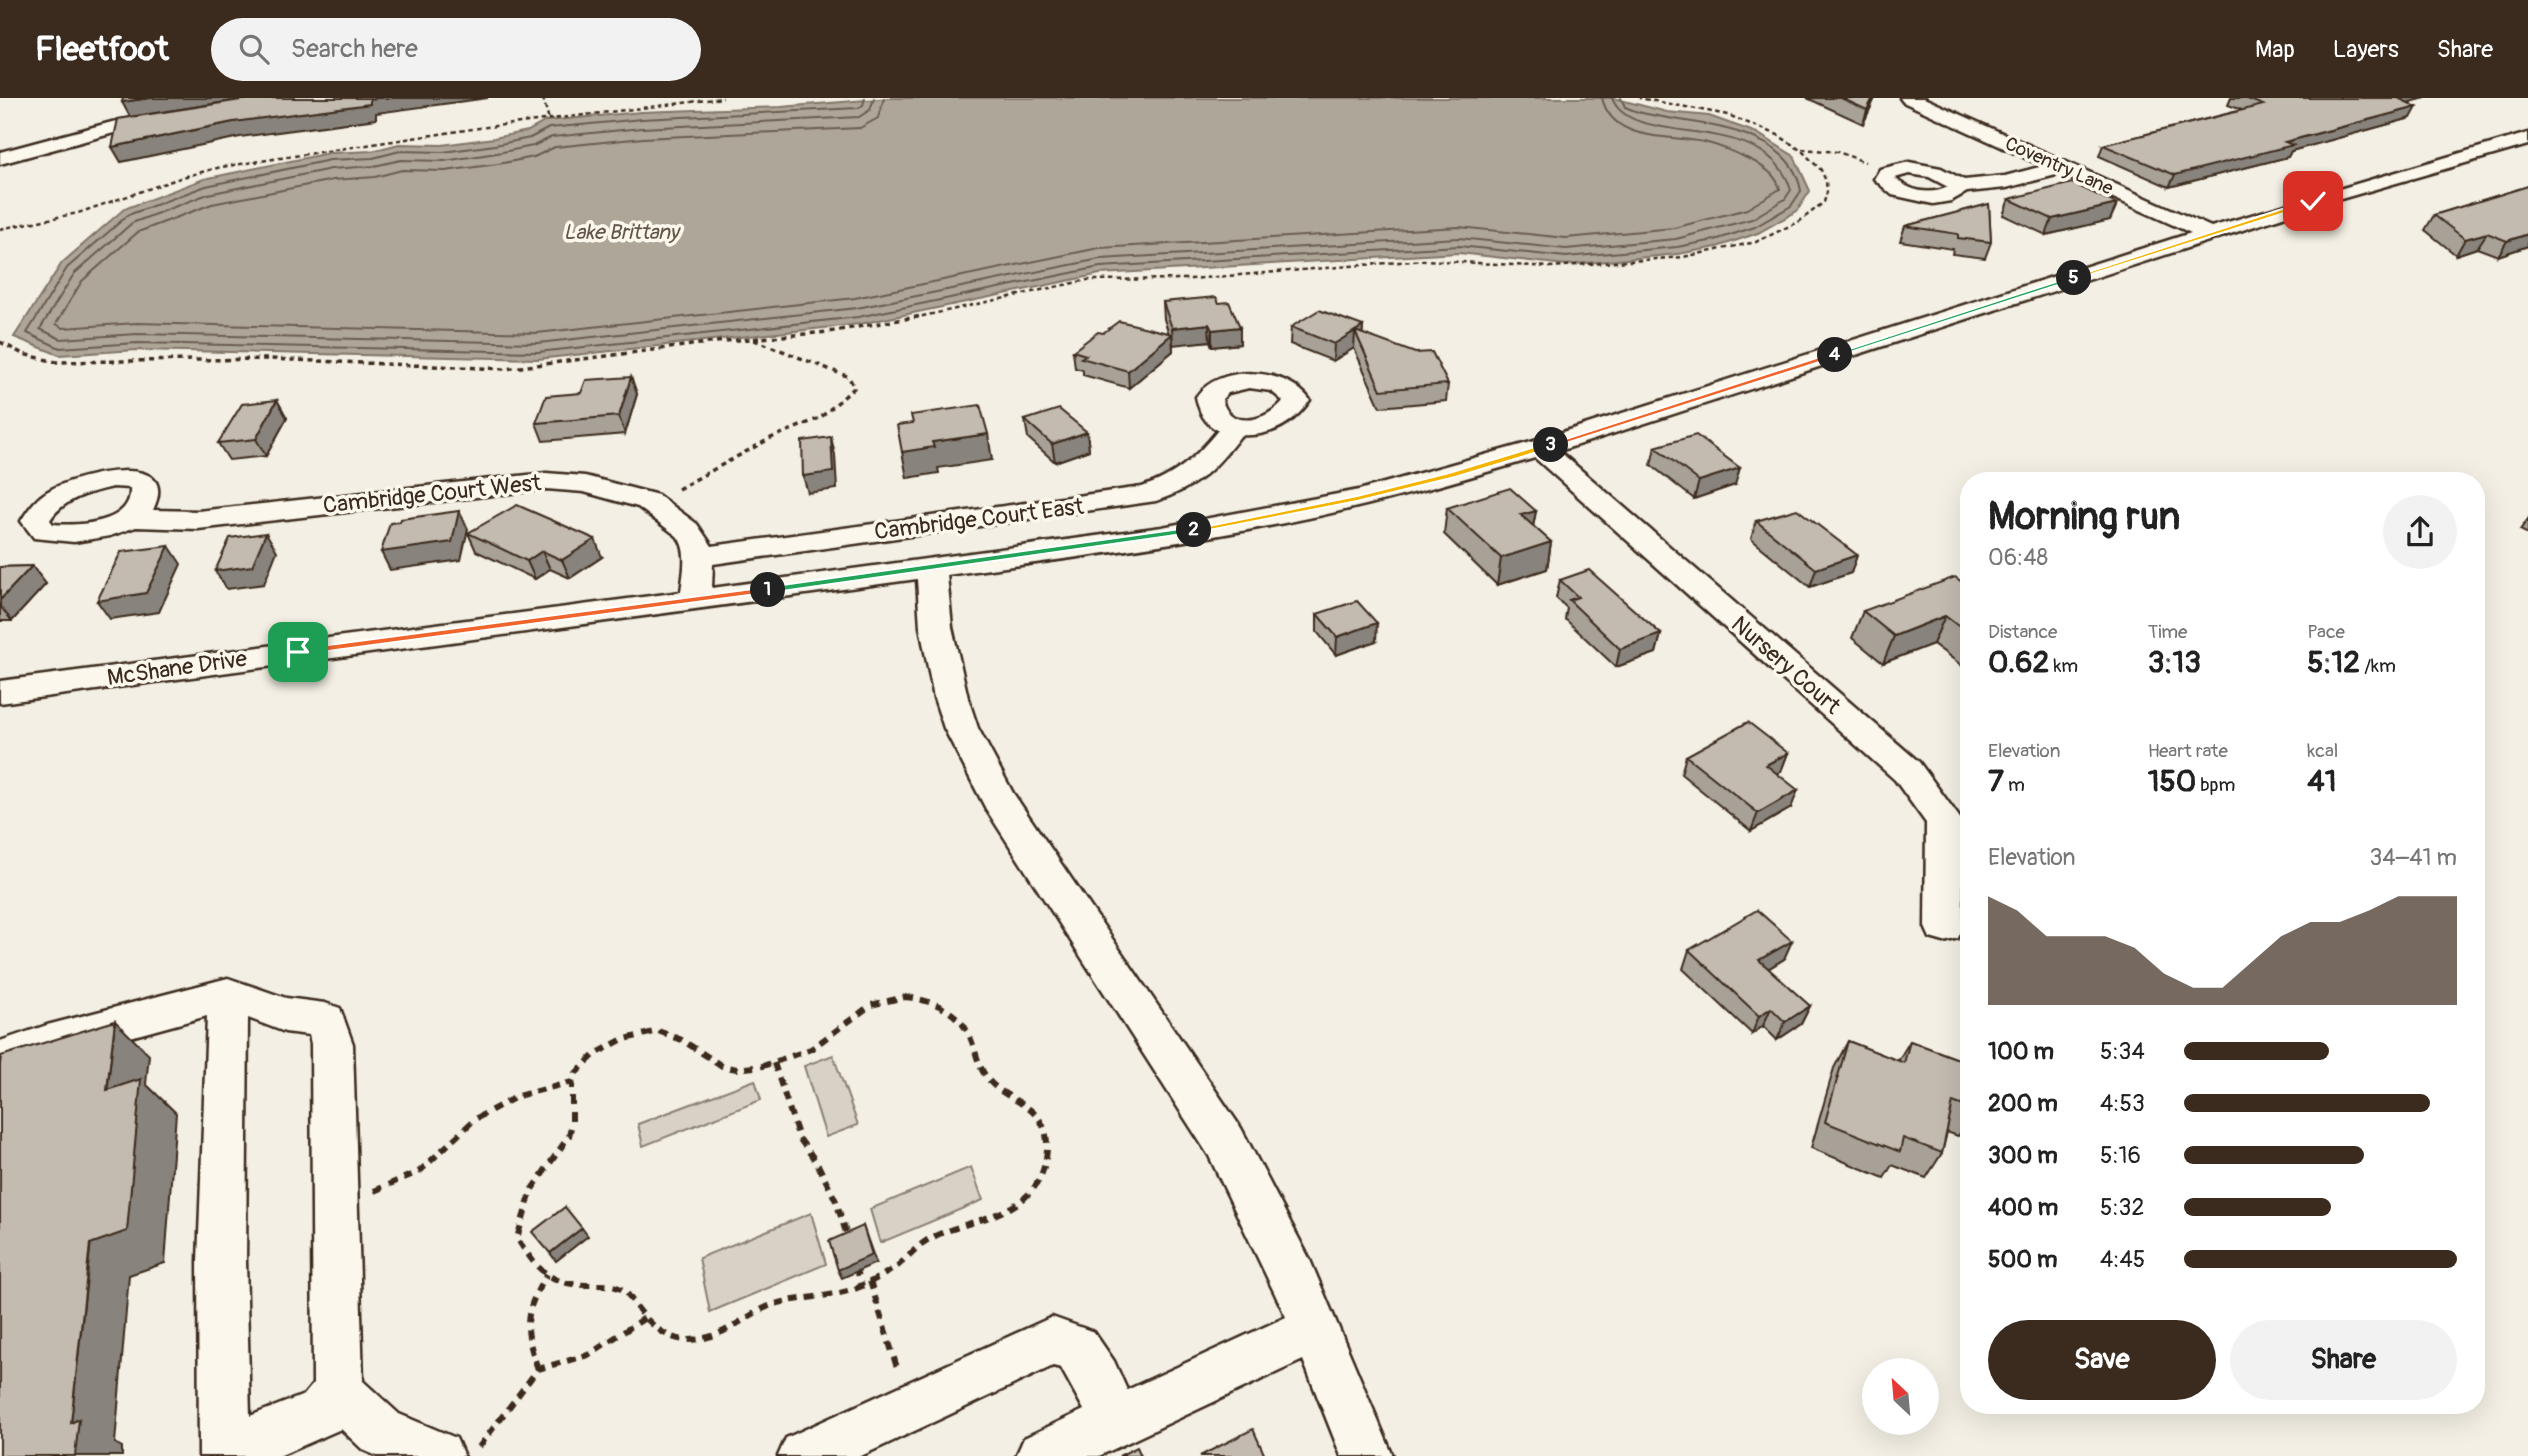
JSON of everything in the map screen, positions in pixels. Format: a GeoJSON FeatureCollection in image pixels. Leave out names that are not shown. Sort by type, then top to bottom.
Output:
{"type":"FeatureCollection","features":[{"type":"Feature","properties":{"kind":"street","name":"Coventry Lane"},"geometry":{"type":"LineString","coordinates":[[1909,98],[2210,234]]}},
{"type":"Feature","properties":{"kind":"street"},"geometry":{"type":"LineString","coordinates":[[0,158],[111,128],[187,115]]}},
{"type":"Feature","properties":{"kind":"street","name":"McShane Drive"},"geometry":{"type":"LineString","coordinates":[[0,692],[935,568],[1289,513],[1452,475],[2313,201],[2528,139]]}},
{"type":"Feature","properties":{"kind":"street"},"geometry":{"type":"LineString","coordinates":[[1892,171],[1884,179],[1889,185],[1913,196],[1940,196],[1951,194],[1961,186],[2006,182],[2063,167]]}},
{"type":"Feature","properties":{"kind":"street","name":"Cambridge Court East"},"geometry":{"type":"LineString","coordinates":[[699,557],[1146,495],[1188,479],[1203,466],[1233,428]]}},
{"type":"Feature","properties":{"kind":"street","name":"Nursery Court"},"geometry":{"type":"LineString","coordinates":[[1540,448],[1908,771],[1944,821],[1944,927]]}},
{"type":"Feature","properties":{"kind":"street","name":"Cambridge Court West"},"geometry":{"type":"LineString","coordinates":[[135,518],[198,520],[546,481],[585,484],[652,504],[687,530],[696,541],[699,557]]}},
{"type":"Feature","properties":{"kind":"street"},"geometry":{"type":"LineString","coordinates":[[696,599],[699,557]]}},
{"type":"Feature","properties":{"kind":"street"},"geometry":{"type":"LineString","coordinates":[[935,568],[932,576],[936,626],[951,698],[961,728],[999,800],[1225,1142],[1293,1276],[1367,1456]]}},
{"type":"Feature","properties":{"kind":"street"},"geometry":{"type":"LineString","coordinates":[[0,1059],[47,1042],[228,994],[285,1015],[325,1020],[332,1045],[338,1392],[321,1414],[225,1454],[222,1261],[228,994]]}},
{"type":"Feature","properties":{"kind":"street"},"geometry":{"type":"LineString","coordinates":[[1042,1456],[1315,1329]]}},
{"type":"Feature","properties":{"kind":"street"},"geometry":{"type":"LineString","coordinates":[[804,1456],[1052,1340],[1077,1349],[1096,1379],[1115,1422]]}},
{"type":"Feature","properties":{"kind":"street"},"geometry":{"type":"LineString","coordinates":[[338,1392],[380,1432],[438,1456]]}},
{"type":"Feature","properties":{"kind":"path"},"geometry":{"type":"LineString","coordinates":[[543,98],[549,120]]}},
{"type":"Feature","properties":{"kind":"path"},"geometry":{"type":"LineString","coordinates":[[0,229],[78,213],[183,177],[221,167],[723,98]]}},
{"type":"Feature","properties":{"kind":"path"},"geometry":{"type":"LineString","coordinates":[[1639,98],[1737,117],[1801,148],[1838,152],[1892,171]]}},
{"type":"Feature","properties":{"kind":"path"},"geometry":{"type":"LineString","coordinates":[[0,342],[23,354],[56,362],[269,359],[484,369],[592,360],[751,338],[828,332],[914,318],[1087,280],[1191,279],[1424,260],[1567,266],[1671,259],[1707,254],[1788,228],[1823,206],[1828,190],[1824,177],[1801,148]]}},
{"type":"Feature","properties":{"kind":"path"},"geometry":{"type":"LineString","coordinates":[[652,504],[730,458],[820,418],[854,388],[849,377],[751,338]]}},
{"type":"Feature","properties":{"kind":"path"},"geometry":{"type":"LineString","coordinates":[[905,997],[926,999],[954,1015],[967,1030],[981,1069],[990,1084],[1020,1100],[1036,1115],[1044,1129],[1046,1158],[1035,1185],[1015,1208],[930,1238],[894,1268],[862,1286],[831,1296],[770,1306],[733,1328],[709,1338],[684,1340],[663,1333],[645,1318],[624,1290],[603,1285],[574,1284],[535,1267],[517,1238],[521,1214],[542,1172],[556,1157],[570,1134],[572,1082],[580,1069],[603,1049],[640,1032],[660,1031],[680,1039],[702,1057],[726,1069],[754,1068],[774,1063],[791,1058],[824,1041],[855,1015],[878,1002],[905,997]]}},
{"type":"Feature","properties":{"kind":"path"},"geometry":{"type":"LineString","coordinates":[[774,1063],[799,1138],[817,1163],[836,1201],[851,1250]]}},
{"type":"Feature","properties":{"kind":"path"},"geometry":{"type":"LineString","coordinates":[[335,1205],[420,1171],[475,1119],[518,1096],[572,1082]]}},
{"type":"Feature","properties":{"kind":"path"},"geometry":{"type":"LineString","coordinates":[[855,1262],[862,1286]]}},
{"type":"Feature","properties":{"kind":"path"},"geometry":{"type":"LineString","coordinates":[[538,1369],[524,1322],[533,1296],[547,1274]]}},
{"type":"Feature","properties":{"kind":"path"},"geometry":{"type":"LineString","coordinates":[[870,1281],[909,1407]]}},
{"type":"Feature","properties":{"kind":"path"},"geometry":{"type":"LineString","coordinates":[[472,1456],[538,1369],[588,1355],[645,1318]]}},
{"type":"Feature","properties":{"kind":"shaded area"},"geometry":{"type":"Polygon","coordinates":[[[833,1055],[858,1125],[826,1137],[804,1066],[833,1055]]]}},
{"type":"Feature","properties":{"kind":"shaded area"},"geometry":{"type":"Polygon","coordinates":[[[755,1080],[761,1100],[643,1146],[638,1124],[755,1080]]]}},
{"type":"Feature","properties":{"kind":"shaded area"},"geometry":{"type":"Polygon","coordinates":[[[971,1167],[983,1200],[880,1243],[870,1209],[971,1167]]]}},
{"type":"Feature","properties":{"kind":"shaded area"},"geometry":{"type":"Polygon","coordinates":[[[811,1213],[826,1264],[710,1312],[699,1258],[811,1213]]]}},
{"type":"Feature","properties":{"kind":"water","name":"Lake Brittany"},"geometry":{"type":"Polygon","coordinates":[[[891,98],[1613,98],[1667,112],[1709,116],[1757,133],[1794,156],[1810,191],[1797,211],[1758,233],[1717,247],[1678,254],[1566,265],[1459,253],[1100,274],[860,324],[538,359],[137,350],[59,355],[14,337],[62,263],[124,209],[204,179],[329,153],[372,151],[399,144],[442,145],[494,138],[528,131],[546,121],[641,112],[781,107],[891,98]]]}},
{"type":"Feature","properties":{"kind":"building"},"geometry":{"type":"Polygon","coordinates":[[[123,98],[150,98],[122,102],[123,98]]]}},
{"type":"Feature","properties":{"kind":"building"},"geometry":{"type":"Polygon","coordinates":[[[254,98],[377,98],[370,99],[370,104],[233,122],[112,147],[118,119],[254,98]]]}},
{"type":"Feature","properties":{"kind":"building"},"geometry":{"type":"Polygon","coordinates":[[[1841,98],[1873,98],[1867,110],[1841,98]]]}},
{"type":"Feature","properties":{"kind":"building"},"geometry":{"type":"Polygon","coordinates":[[[2245,98],[2398,98],[2417,107],[2285,142],[2293,145],[2175,175],[2103,145],[2263,105],[2245,98]]]}},
{"type":"Feature","properties":{"kind":"building"},"geometry":{"type":"Polygon","coordinates":[[[2072,183],[2117,204],[2052,219],[2009,199],[2072,183]]]}},
{"type":"Feature","properties":{"kind":"building"},"geometry":{"type":"Polygon","coordinates":[[[2528,186],[2528,234],[2507,241],[2487,233],[2465,239],[2434,215],[2528,186]]]}},
{"type":"Feature","properties":{"kind":"building"},"geometry":{"type":"Polygon","coordinates":[[[1989,204],[1991,242],[1958,238],[1958,234],[1905,226],[1989,204]]]}},
{"type":"Feature","properties":{"kind":"building"},"geometry":{"type":"Polygon","coordinates":[[[1216,297],[1219,303],[1229,302],[1240,327],[1212,330],[1209,324],[1172,328],[1163,302],[1216,297]]]}},
{"type":"Feature","properties":{"kind":"building"},"geometry":{"type":"Polygon","coordinates":[[[1319,310],[1363,326],[1334,344],[1291,327],[1319,310]]]}},
{"type":"Feature","properties":{"kind":"building"},"geometry":{"type":"Polygon","coordinates":[[[1119,321],[1172,334],[1128,371],[1081,358],[1086,355],[1073,351],[1098,332],[1103,333],[1119,321]]]}},
{"type":"Feature","properties":{"kind":"building"},"geometry":{"type":"Polygon","coordinates":[[[1355,331],[1415,353],[1432,352],[1448,384],[1381,390],[1355,331]]]}},
{"type":"Feature","properties":{"kind":"building"},"geometry":{"type":"Polygon","coordinates":[[[631,377],[619,416],[536,423],[546,396],[581,393],[586,380],[631,377]]]}},
{"type":"Feature","properties":{"kind":"building"},"geometry":{"type":"Polygon","coordinates":[[[277,400],[256,439],[218,443],[242,404],[277,400]]]}},
{"type":"Feature","properties":{"kind":"building"},"geometry":{"type":"Polygon","coordinates":[[[980,405],[988,434],[932,442],[934,447],[902,452],[897,425],[913,423],[911,415],[980,405]]]}},
{"type":"Feature","properties":{"kind":"building"},"geometry":{"type":"Polygon","coordinates":[[[1059,409],[1087,432],[1052,444],[1025,420],[1059,409]]]}},
{"type":"Feature","properties":{"kind":"building"},"geometry":{"type":"Polygon","coordinates":[[[1696,435],[1740,468],[1699,481],[1655,447],[1696,435]]]}},
{"type":"Feature","properties":{"kind":"building"},"geometry":{"type":"Polygon","coordinates":[[[831,437],[833,472],[803,476],[802,441],[831,437]]]}},
{"type":"Feature","properties":{"kind":"building"},"geometry":{"type":"Polygon","coordinates":[[[1510,488],[1536,511],[1521,515],[1551,542],[1501,558],[1447,508],[1510,488]]]}},
{"type":"Feature","properties":{"kind":"building"},"geometry":{"type":"Polygon","coordinates":[[[517,505],[595,539],[562,560],[542,551],[527,561],[468,533],[517,505]]]}},
{"type":"Feature","properties":{"kind":"building"},"geometry":{"type":"Polygon","coordinates":[[[1797,509],[1857,555],[1816,569],[1756,521],[1797,509]]]}},
{"type":"Feature","properties":{"kind":"building"},"geometry":{"type":"Polygon","coordinates":[[[459,511],[452,542],[381,552],[390,523],[459,511]]]}},
{"type":"Feature","properties":{"kind":"building"},"geometry":{"type":"Polygon","coordinates":[[[266,533],[252,566],[215,571],[230,538],[266,533]]]}},
{"type":"Feature","properties":{"kind":"building"},"geometry":{"type":"Polygon","coordinates":[[[169,546],[146,593],[97,601],[121,552],[169,546]]]}},
{"type":"Feature","properties":{"kind":"building"},"geometry":{"type":"Polygon","coordinates":[[[32,566],[0,600],[0,567],[32,566]]]}},
{"type":"Feature","properties":{"kind":"building"},"geometry":{"type":"Polygon","coordinates":[[[1589,570],[1661,634],[1620,649],[1569,600],[1578,597],[1560,580],[1589,570]]]}},
{"type":"Feature","properties":{"kind":"building"},"geometry":{"type":"Polygon","coordinates":[[[1955,577],[1960,581],[1960,627],[1945,616],[1894,636],[1863,611],[1955,577]]]}},
{"type":"Feature","properties":{"kind":"building"},"geometry":{"type":"Polygon","coordinates":[[[1357,601],[1377,623],[1337,637],[1317,614],[1357,601]]]}},
{"type":"Feature","properties":{"kind":"building"},"geometry":{"type":"Polygon","coordinates":[[[1748,722],[1788,753],[1766,765],[1798,790],[1758,813],[1686,756],[1748,722]]]}},
{"type":"Feature","properties":{"kind":"building"},"geometry":{"type":"Polygon","coordinates":[[[1757,910],[1792,941],[1759,960],[1810,1006],[1785,1022],[1771,1008],[1759,1016],[1689,950],[1757,910]]]}},
{"type":"Feature","properties":{"kind":"building"},"geometry":{"type":"Polygon","coordinates":[[[115,1021],[107,1090],[141,1079],[127,1231],[90,1244],[71,1423],[79,1419],[75,1456],[0,1456],[1,1056],[115,1021]]]}},
{"type":"Feature","properties":{"kind":"building"},"geometry":{"type":"Polygon","coordinates":[[[1848,1041],[1904,1063],[1910,1041],[1960,1060],[1960,1105],[1953,1102],[1942,1153],[1903,1138],[1900,1152],[1825,1122],[1848,1041]]]}},
{"type":"Feature","properties":{"kind":"building"},"geometry":{"type":"Polygon","coordinates":[[[565,1207],[582,1228],[550,1253],[532,1232],[565,1207]]]}},
{"type":"Feature","properties":{"kind":"building"},"geometry":{"type":"Polygon","coordinates":[[[863,1226],[872,1255],[838,1270],[829,1241],[863,1226]]]}},
{"type":"Feature","properties":{"kind":"building"},"geometry":{"type":"Polygon","coordinates":[[[1253,1429],[1265,1456],[1200,1456],[1253,1429]]]}},
{"type":"Feature","properties":{"kind":"building"},"geometry":{"type":"Polygon","coordinates":[[[1137,1447],[1141,1456],[1119,1456],[1137,1447]]]}},
{"type":"Feature","properties":{"kind":"route"},"geometry":{"type":"LineString","coordinates":[[298,652],[935,568],[1245,522],[1357,499],[1452,475],[1673,407],[2313,201]]}}]}
